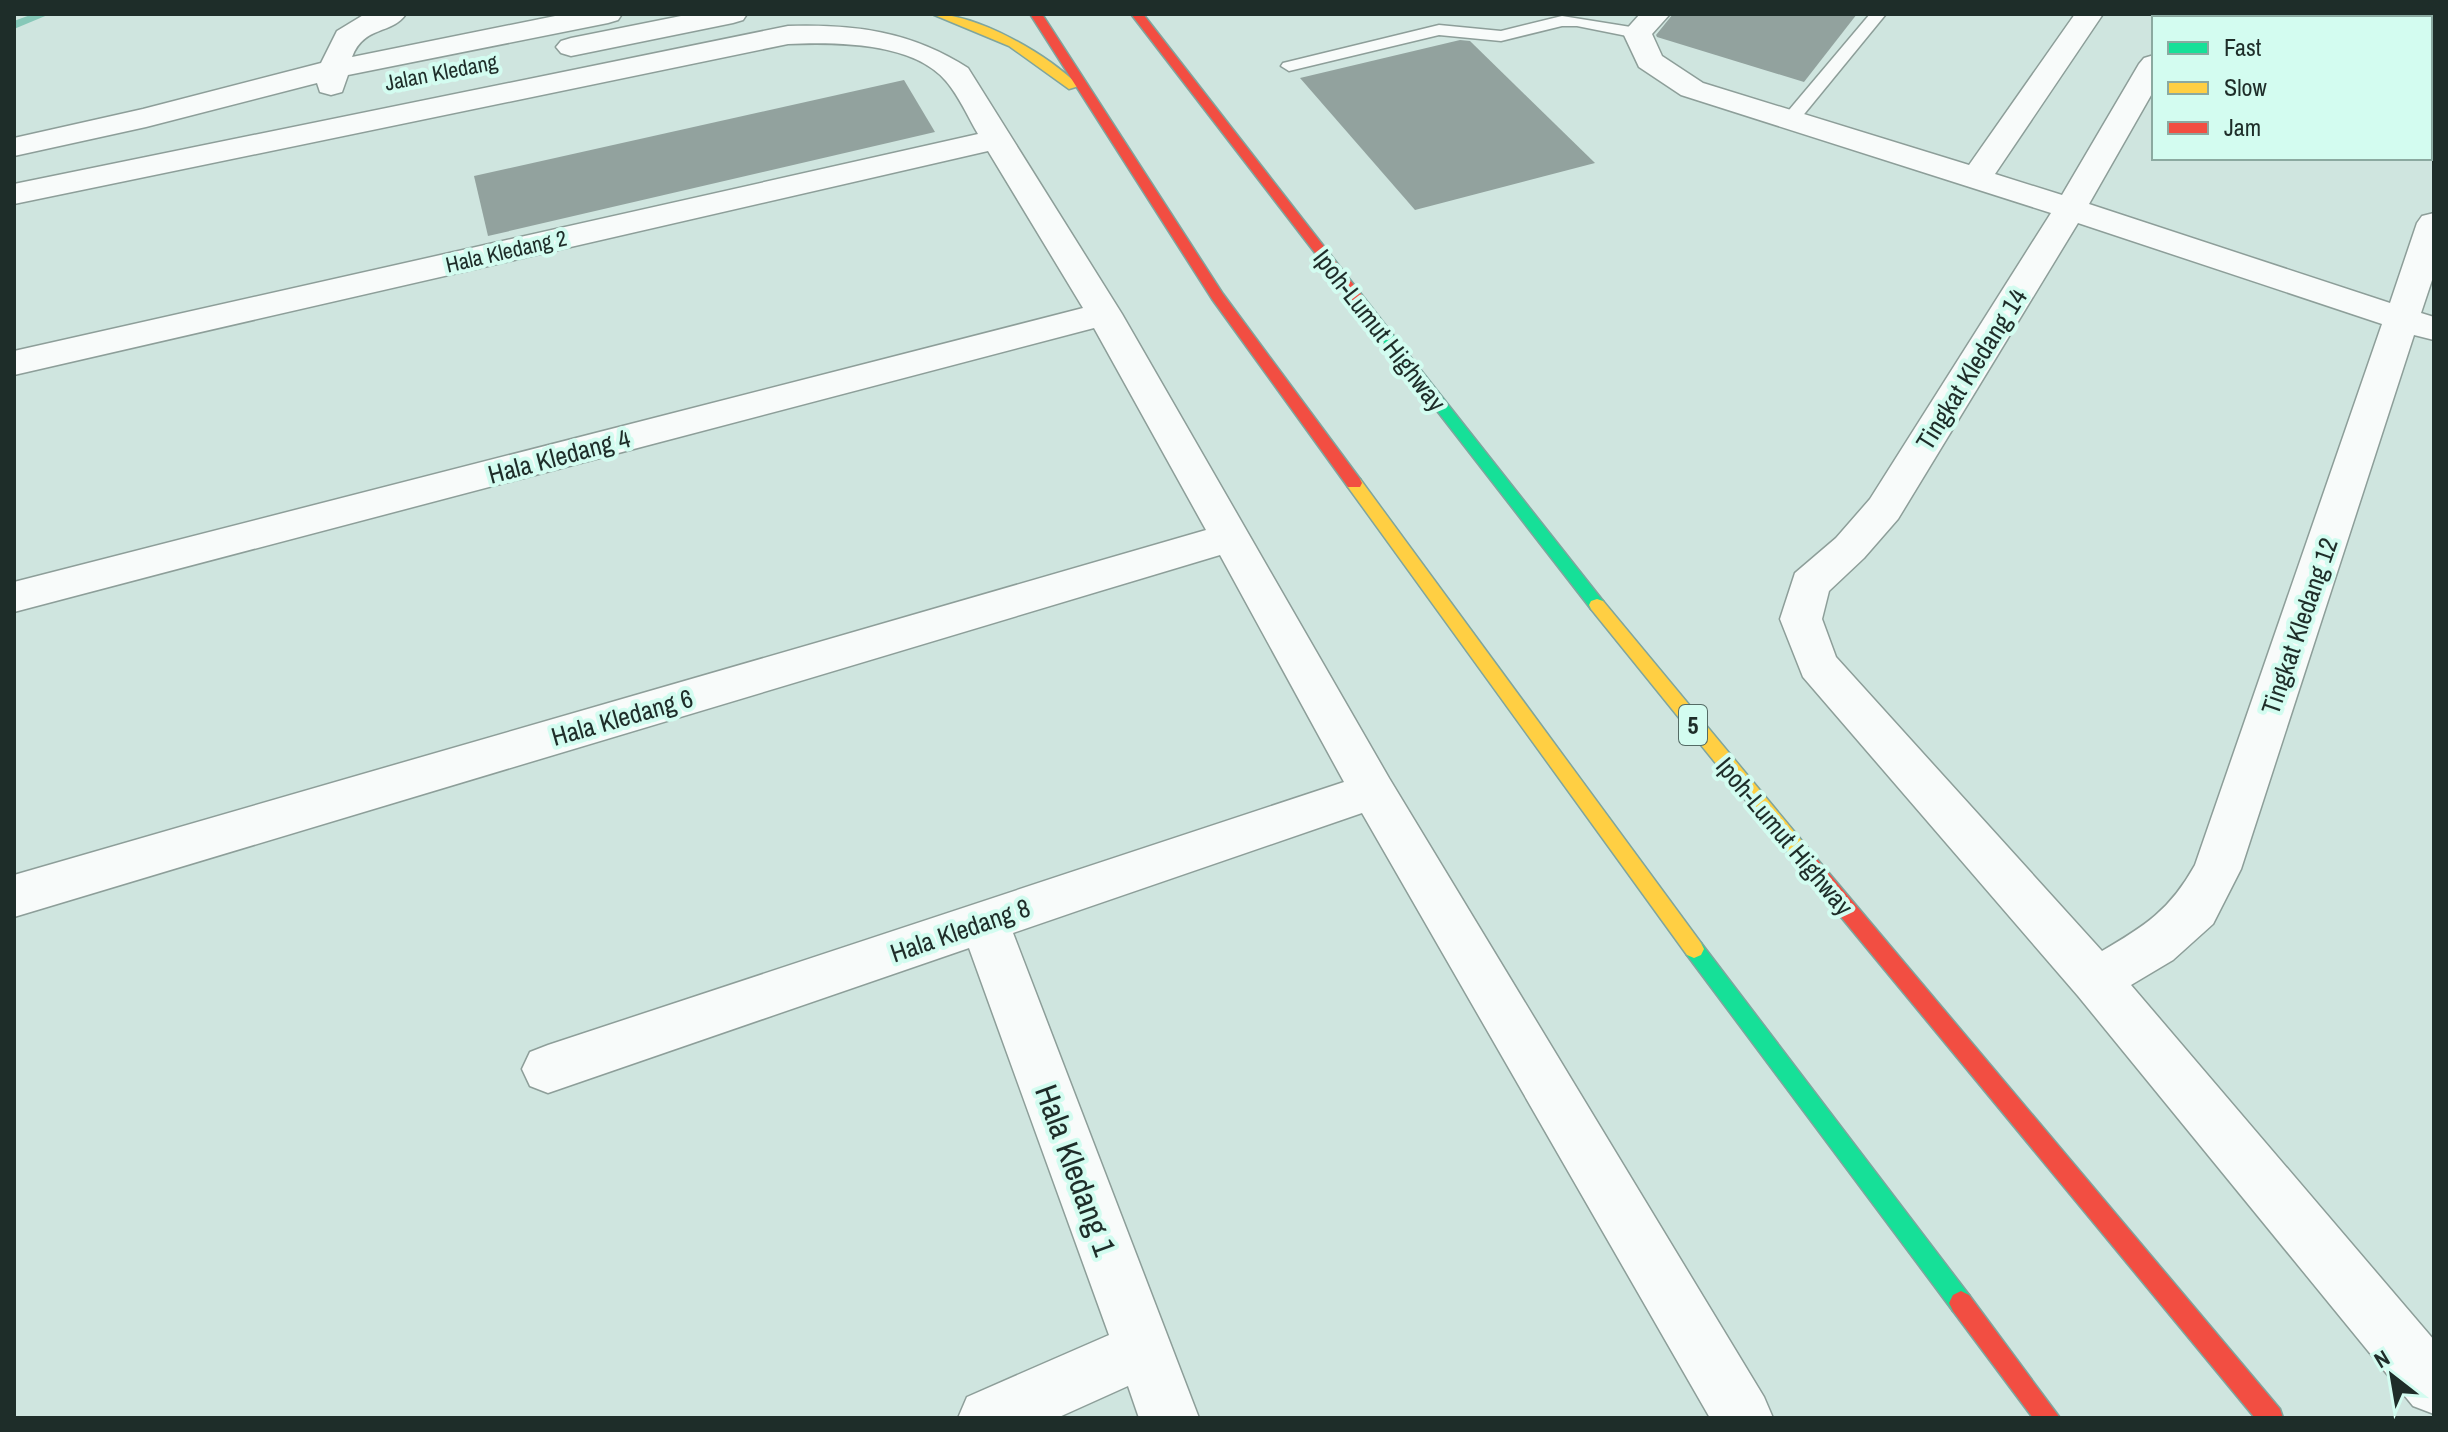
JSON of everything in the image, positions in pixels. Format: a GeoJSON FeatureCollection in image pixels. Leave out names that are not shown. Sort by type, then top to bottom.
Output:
{"type":"FeatureCollection","features":[{"type":"Feature","properties":{"kind":"highway"},"geometry":{"type":"LineString","coordinates":[[938,14],[1013,43],[1095,101]]}},
{"type":"Feature","properties":{"kind":"highway"},"geometry":{"type":"LineString","coordinates":[[1036,14],[1095,101],[1217,296],[1701,958],[2048,1418]]}},
{"type":"Feature","properties":{"kind":"highway","name":"Ipoh-Lumut Highway"},"geometry":{"type":"LineString","coordinates":[[1137,14],[1516,503],[1712,748],[2271,1418]]}},
{"type":"Feature","properties":{"kind":"highway"},"geometry":{"type":"LineString","coordinates":[[1183,43],[1192,86]]}},
{"type":"Feature","properties":{"kind":"street"},"geometry":{"type":"LineString","coordinates":[[332,81],[339,45],[361,25],[392,14]]}},
{"type":"Feature","properties":{"kind":"street","name":"Jalan Kledang"},"geometry":{"type":"LineString","coordinates":[[332,81],[608,14]]}},
{"type":"Feature","properties":{"kind":"street","name":"Jalan Kledang"},"geometry":{"type":"LineString","coordinates":[[14,147],[332,81],[733,14]]}},
{"type":"Feature","properties":{"kind":"street"},"geometry":{"type":"LineString","coordinates":[[1976,178],[2089,14]]}},
{"type":"Feature","properties":{"kind":"street"},"geometry":{"type":"LineString","coordinates":[[1646,24],[1649,61],[1692,89],[1976,178],[2418,324]]}},
{"type":"Feature","properties":{"kind":"street"},"geometry":{"type":"LineString","coordinates":[[14,194],[788,35],[839,33],[887,40],[930,53],[957,74],[1104,314],[1373,791],[1743,1418]]}},
{"type":"Feature","properties":{"kind":"street","name":"Tingkat Kledang 14"},"geometry":{"type":"LineString","coordinates":[[2096,980],[1818,665],[1801,619],[1810,584],[1850,548],[1884,509],[2070,209],[2152,67]]}},
{"type":"Feature","properties":{"kind":"street","name":"Hala Kledang 2"},"geometry":{"type":"LineString","coordinates":[[14,363],[999,139]]}},
{"type":"Feature","properties":{"kind":"street","name":"Tingkat Kledang 12"},"geometry":{"type":"LineString","coordinates":[[2096,980],[2156,945],[2196,909],[2217,869],[2418,324],[2434,223]]}},
{"type":"Feature","properties":{"kind":"street","name":"Hala Kledang 4"},"geometry":{"type":"LineString","coordinates":[[14,597],[1104,314]]}},
{"type":"Feature","properties":{"kind":"street","name":"Hala Kledang 6"},"geometry":{"type":"LineString","coordinates":[[14,896],[1229,538]]}},
{"type":"Feature","properties":{"kind":"street","name":"Hala Kledang 8"},"geometry":{"type":"LineString","coordinates":[[548,1069],[1373,791]]}},
{"type":"Feature","properties":{"kind":"street","name":"Hala Kledang 1"},"geometry":{"type":"LineString","coordinates":[[984,922],[1169,1418]]}},
{"type":"Feature","properties":{"kind":"street"},"geometry":{"type":"LineString","coordinates":[[2096,980],[2434,1385]]}},
{"type":"Feature","properties":{"kind":"street"},"geometry":{"type":"LineString","coordinates":[[988,1418],[1143,1350]]}},
{"type":"Feature","properties":{"kind":"lane"},"geometry":{"type":"LineString","coordinates":[[1790,120],[1878,14]]}},
{"type":"Feature","properties":{"kind":"lane"},"geometry":{"type":"LineString","coordinates":[[1289,66],[1439,30],[1501,36],[1562,21],[1646,24]]}},
{"type":"Feature","properties":{"kind":"building"},"geometry":{"type":"Polygon","coordinates":[[[1673,14],[1857,14],[1804,82],[1657,37],[1673,14]]]}},
{"type":"Feature","properties":{"kind":"building"},"geometry":{"type":"Polygon","coordinates":[[[1460,40],[1470,41],[1595,163],[1415,210],[1300,78],[1460,40]]]}},
{"type":"Feature","properties":{"kind":"building"},"geometry":{"type":"Polygon","coordinates":[[[904,80],[935,132],[488,236],[474,176],[904,80]]]}},
{"type":"Feature","properties":{"kind":"waterway"},"geometry":{"type":"LineString","coordinates":[[14,25],[44,14]]}},
{"type":"Feature","properties":{"kind":"traffic: fast"},"geometry":{"type":"LineString","coordinates":[[1384,333],[1597,605]]}},
{"type":"Feature","properties":{"kind":"traffic: fast"},"geometry":{"type":"LineString","coordinates":[[1694,949],[1961,1303]]}},
{"type":"Feature","properties":{"kind":"traffic: slow"},"geometry":{"type":"LineString","coordinates":[[938,14],[1013,43],[1073,86]]}},
{"type":"Feature","properties":{"kind":"traffic: slow"},"geometry":{"type":"LineString","coordinates":[[1354,483],[1694,949]]}},
{"type":"Feature","properties":{"kind":"traffic: slow"},"geometry":{"type":"LineString","coordinates":[[1597,605],[1805,859]]}},
{"type":"Feature","properties":{"kind":"traffic: jam"},"geometry":{"type":"LineString","coordinates":[[1036,14],[1217,296],[1354,483]]}},
{"type":"Feature","properties":{"kind":"traffic: jam"},"geometry":{"type":"LineString","coordinates":[[1137,14],[1384,333]]}},
{"type":"Feature","properties":{"kind":"traffic: jam"},"geometry":{"type":"LineString","coordinates":[[1805,859],[2271,1418]]}},
{"type":"Feature","properties":{"kind":"traffic: jam"},"geometry":{"type":"LineString","coordinates":[[1961,1303],[2048,1418]]}}]}
